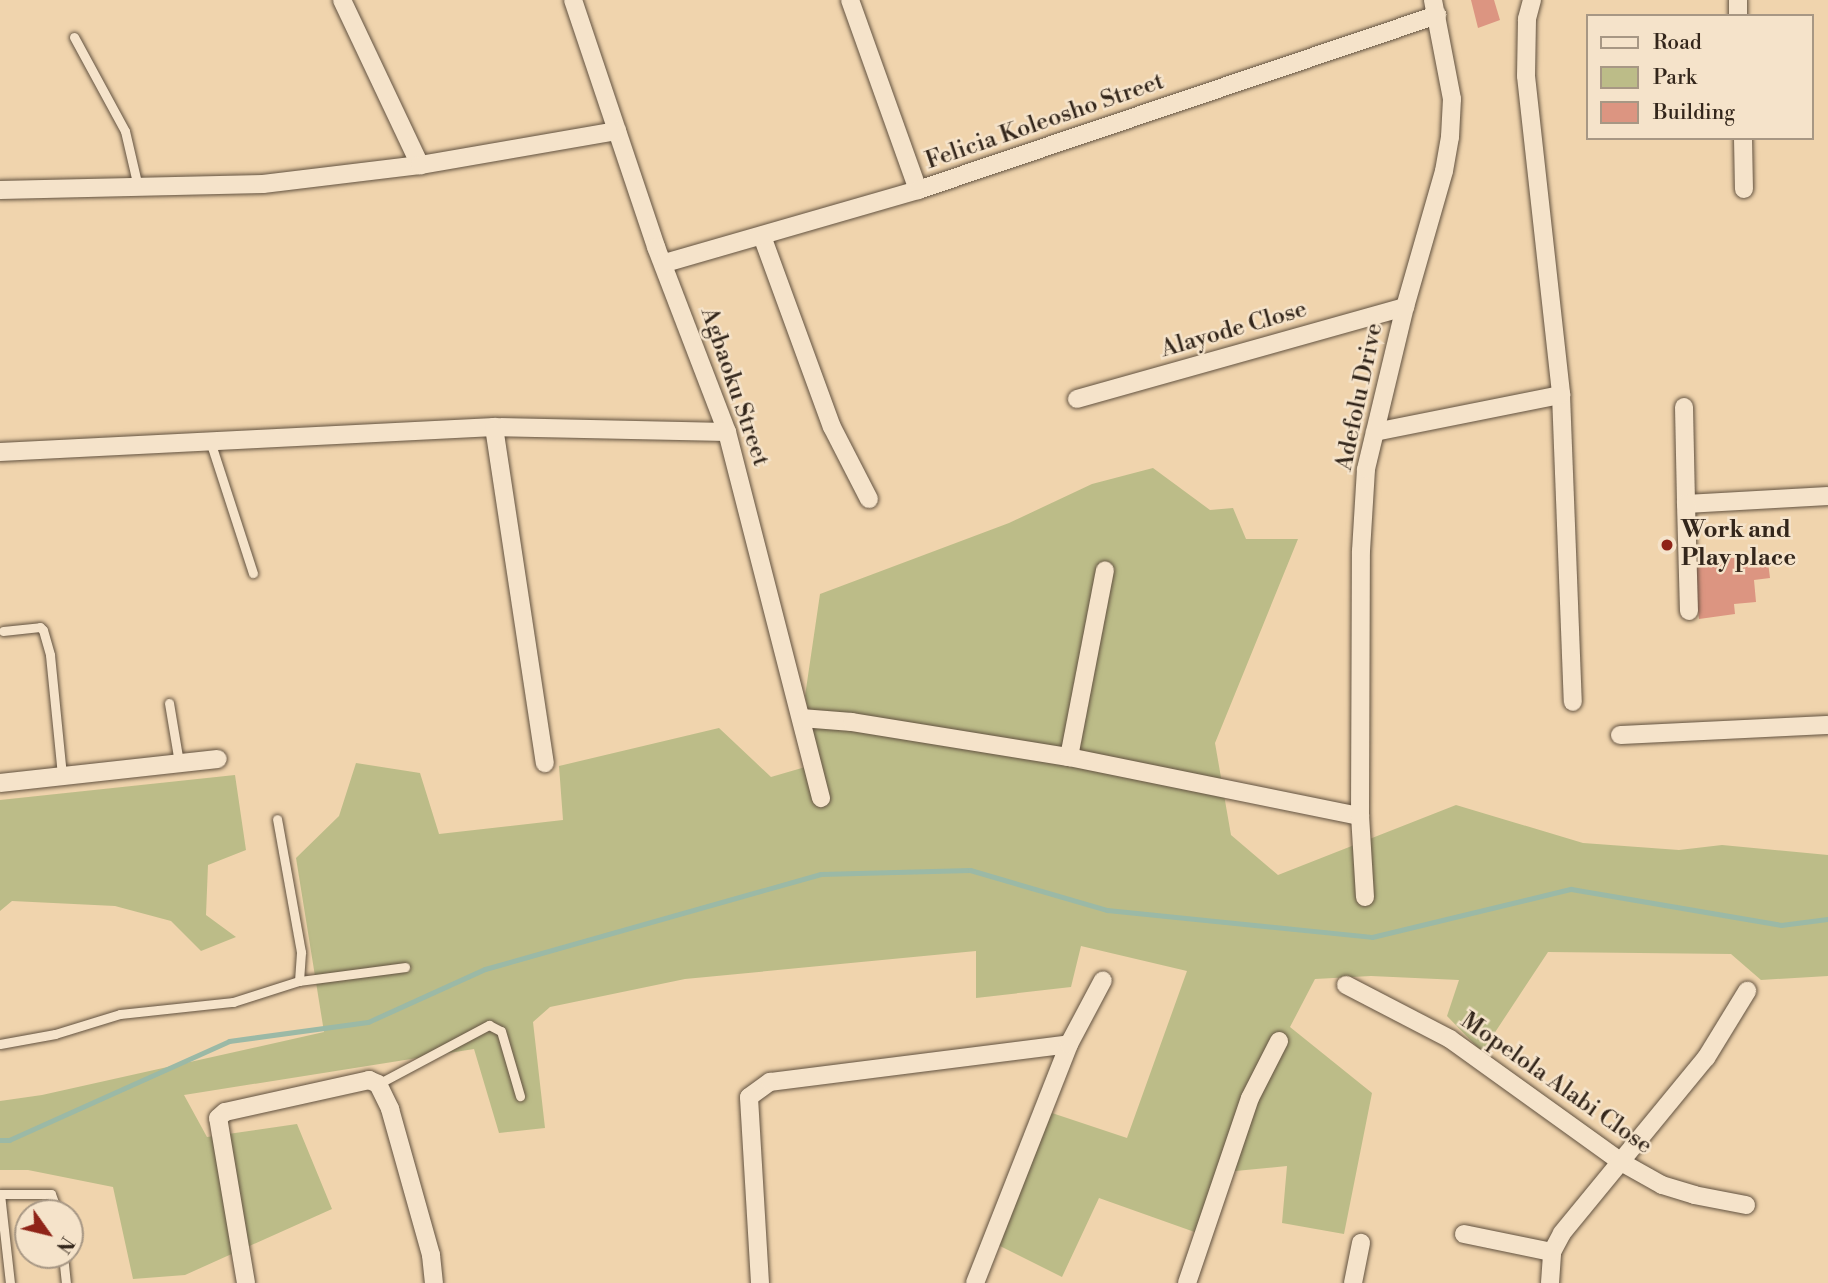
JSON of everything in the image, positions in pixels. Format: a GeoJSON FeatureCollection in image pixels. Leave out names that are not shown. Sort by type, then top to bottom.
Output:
{"type":"FeatureCollection","features":[{"type":"Feature","properties":{"kind":"street"},"geometry":{"type":"LineString","coordinates":[[342,0],[420,165]]}},
{"type":"Feature","properties":{"kind":"street","name":"Agbaoku Street"},"geometry":{"type":"LineString","coordinates":[[573,0],[656,247],[665,263],[727,432],[821,798]]}},
{"type":"Feature","properties":{"kind":"street"},"geometry":{"type":"LineString","coordinates":[[850,0],[918,190]]}},
{"type":"Feature","properties":{"kind":"street"},"geometry":{"type":"LineString","coordinates":[[1532,0],[1527,19],[1526,76],[1561,394],[1573,702]]}},
{"type":"Feature","properties":{"kind":"street","name":"Felicia Koleosho Street"},"geometry":{"type":"LineString","coordinates":[[665,263],[918,190],[1435,8]]}},
{"type":"Feature","properties":{"kind":"street","name":"Adefolu Drive"},"geometry":{"type":"LineString","coordinates":[[1365,897],[1360,817],[1361,551],[1366,469],[1405,307],[1444,171],[1450,137],[1452,99],[1435,8]]}},
{"type":"Feature","properties":{"kind":"street"},"geometry":{"type":"LineString","coordinates":[[0,190],[263,184],[420,165],[617,131]]}},
{"type":"Feature","properties":{"kind":"street"},"geometry":{"type":"LineString","coordinates":[[1743,140],[1744,189]]}},
{"type":"Feature","properties":{"kind":"street"},"geometry":{"type":"LineString","coordinates":[[762,236],[832,427],[869,499]]}},
{"type":"Feature","properties":{"kind":"street","name":"Alayode Close"},"geometry":{"type":"LineString","coordinates":[[1077,399],[1405,307]]}},
{"type":"Feature","properties":{"kind":"street"},"geometry":{"type":"LineString","coordinates":[[1375,432],[1561,394]]}},
{"type":"Feature","properties":{"kind":"street"},"geometry":{"type":"LineString","coordinates":[[1684,407],[1689,611]]}},
{"type":"Feature","properties":{"kind":"street"},"geometry":{"type":"LineString","coordinates":[[494,427],[545,763]]}},
{"type":"Feature","properties":{"kind":"street"},"geometry":{"type":"LineString","coordinates":[[0,452],[494,427],[727,432]]}},
{"type":"Feature","properties":{"kind":"street"},"geometry":{"type":"LineString","coordinates":[[1686,504],[1828,496]]}},
{"type":"Feature","properties":{"kind":"street"},"geometry":{"type":"LineString","coordinates":[[1069,757],[1105,570]]}},
{"type":"Feature","properties":{"kind":"street"},"geometry":{"type":"LineString","coordinates":[[801,718],[852,722],[1069,757],[1360,817]]}},
{"type":"Feature","properties":{"kind":"street"},"geometry":{"type":"LineString","coordinates":[[1620,735],[1828,725]]}},
{"type":"Feature","properties":{"kind":"street"},"geometry":{"type":"LineString","coordinates":[[0,783],[218,759]]}},
{"type":"Feature","properties":{"kind":"street"},"geometry":{"type":"LineString","coordinates":[[975,1283],[1069,1044],[1103,981]]}},
{"type":"Feature","properties":{"kind":"street","name":"Mopelola Alabi Close"},"geometry":{"type":"LineString","coordinates":[[1346,985],[1450,1039],[1621,1161],[1662,1185],[1693,1195],[1746,1205]]}},
{"type":"Feature","properties":{"kind":"street"},"geometry":{"type":"LineString","coordinates":[[1550,1283],[1552,1252],[1562,1233],[1706,1058],[1746,991]]}},
{"type":"Feature","properties":{"kind":"street"},"geometry":{"type":"LineString","coordinates":[[1187,1283],[1250,1098],[1279,1041]]}},
{"type":"Feature","properties":{"kind":"street"},"geometry":{"type":"LineString","coordinates":[[760,1283],[749,1097],[770,1082],[1069,1044]]}},
{"type":"Feature","properties":{"kind":"street"},"geometry":{"type":"LineString","coordinates":[[246,1283],[218,1118],[225,1112],[369,1080],[378,1084],[398,1135],[431,1255],[434,1283]]}},
{"type":"Feature","properties":{"kind":"street"},"geometry":{"type":"LineString","coordinates":[[1464,1234],[1552,1252]]}},
{"type":"Feature","properties":{"kind":"street"},"geometry":{"type":"LineString","coordinates":[[1353,1283],[1361,1243]]}},
{"type":"Feature","properties":{"kind":"lane"},"geometry":{"type":"LineString","coordinates":[[74,37],[125,131],[138,187]]}},
{"type":"Feature","properties":{"kind":"lane"},"geometry":{"type":"LineString","coordinates":[[209,442],[253,573]]}},
{"type":"Feature","properties":{"kind":"lane"},"geometry":{"type":"LineString","coordinates":[[3,631],[40,627],[43,630],[50,655],[62,776]]}},
{"type":"Feature","properties":{"kind":"lane"},"geometry":{"type":"LineString","coordinates":[[169,703],[180,763]]}},
{"type":"Feature","properties":{"kind":"lane"},"geometry":{"type":"LineString","coordinates":[[277,818],[301,952],[299,981]]}},
{"type":"Feature","properties":{"kind":"lane"},"geometry":{"type":"LineString","coordinates":[[0,1044],[55,1034],[120,1014],[233,1002],[299,981],[405,967]]}},
{"type":"Feature","properties":{"kind":"lane"},"geometry":{"type":"LineString","coordinates":[[378,1084],[489,1025],[501,1031],[520,1096]]}},
{"type":"Feature","properties":{"kind":"lane"},"geometry":{"type":"LineString","coordinates":[[10,1283],[0,1194],[51,1194],[53,1199]]}},
{"type":"Feature","properties":{"kind":"green space"},"geometry":{"type":"Polygon","coordinates":[[[1153,468],[1210,510],[1233,508],[1246,539],[1298,539],[1215,743],[1231,835],[1278,875],[1456,805],[1583,843],[1679,850],[1722,845],[1828,855],[1828,976],[1761,980],[1731,954],[1548,952],[1482,1052],[1447,1016],[1459,980],[1371,976],[1315,979],[1290,1027],[1372,1093],[1344,1234],[1282,1223],[1287,1166],[1225,1172],[1203,1235],[1099,1198],[1062,1277],[994,1243],[1043,1110],[1127,1138],[1187,971],[1081,946],[1071,987],[976,998],[976,951],[685,979],[550,1007],[533,1022],[545,1128],[499,1133],[474,1049],[184,1095],[207,1137],[297,1124],[332,1209],[185,1275],[133,1279],[113,1187],[28,1170],[0,1170],[0,1101],[42,1095],[324,1032],[296,858],[339,816],[356,763],[420,773],[439,834],[563,820],[559,766],[719,728],[771,777],[819,763],[805,696],[820,594],[1009,523],[1092,484],[1153,468]]]}},
{"type":"Feature","properties":{"kind":"green space"},"geometry":{"type":"Polygon","coordinates":[[[235,775],[246,850],[208,865],[206,915],[236,937],[201,951],[171,921],[115,906],[12,901],[0,911],[0,800],[235,775]]]}},
{"type":"Feature","properties":{"kind":"building"},"geometry":{"type":"Polygon","coordinates":[[[1471,0],[1494,0],[1500,20],[1478,28],[1471,0]]]}},
{"type":"Feature","properties":{"kind":"building"},"geometry":{"type":"Polygon","coordinates":[[[1767,554],[1770,578],[1754,580],[1756,602],[1734,604],[1735,614],[1699,619],[1693,562],[1767,554]]]}},
{"type":"Feature","properties":{"kind":"waterway"},"geometry":{"type":"LineString","coordinates":[[0,1140],[9,1140],[229,1041],[368,1022],[485,969],[821,874],[970,870],[1107,910],[1372,937],[1571,889],[1781,925],[1828,919]]}},
{"type":"Feature","properties":{"kind":"place","name":"Work and Play place"},"geometry":{"type":"Point","coordinates":[1667,545]}}]}
